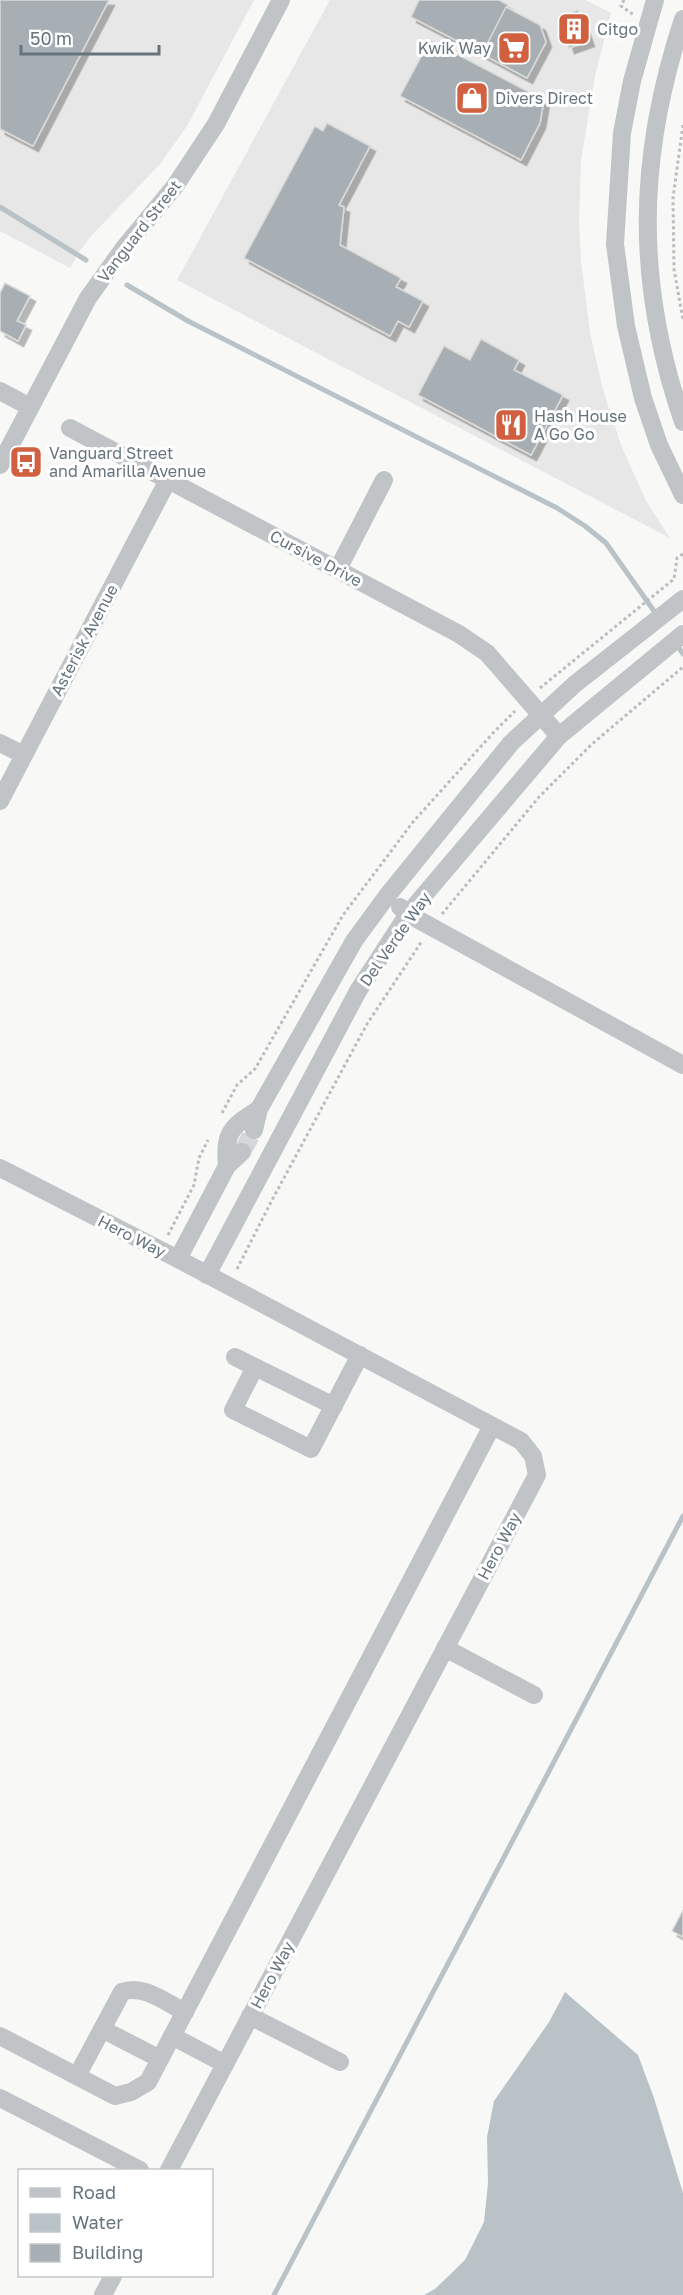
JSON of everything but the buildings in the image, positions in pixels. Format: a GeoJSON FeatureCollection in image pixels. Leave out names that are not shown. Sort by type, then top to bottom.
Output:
{"type":"FeatureCollection","features":[{"type":"Feature","properties":{"kind":"street","name":"Vanguard Street"},"geometry":{"type":"LineString","coordinates":[[0,465],[88,298],[101,278],[175,186],[216,124],[281,0]]}},
{"type":"Feature","properties":{"kind":"street"},"geometry":{"type":"LineString","coordinates":[[683,422],[656,321],[648,273],[647,231],[648,185],[660,109],[683,19],[653,1],[632,81],[622,133],[615,244],[626,326],[643,398],[659,445],[683,495]]}},
{"type":"Feature","properties":{"kind":"street"},"geometry":{"type":"LineString","coordinates":[[0,390],[30,407]]}},
{"type":"Feature","properties":{"kind":"street","name":"Cursive Drive"},"geometry":{"type":"LineString","coordinates":[[70,428],[459,634],[487,652],[560,736]]}},
{"type":"Feature","properties":{"kind":"street","name":"Asterisk Avenue"},"geometry":{"type":"LineString","coordinates":[[0,801],[168,480]]}},
{"type":"Feature","properties":{"kind":"street"},"geometry":{"type":"LineString","coordinates":[[338,569],[384,480]]}},
{"type":"Feature","properties":{"kind":"street","name":"Del Verde Way"},"geometry":{"type":"LineString","coordinates":[[254,1130],[259,1109],[354,941],[387,896],[511,743],[575,684],[683,599]]}},
{"type":"Feature","properties":{"kind":"street","name":"Del Verde Way"},"geometry":{"type":"LineString","coordinates":[[207,1275],[358,991],[408,914],[560,736],[683,634]]}},
{"type":"Feature","properties":{"kind":"street"},"geometry":{"type":"LineString","coordinates":[[0,743],[24,755]]}},
{"type":"Feature","properties":{"kind":"street"},"geometry":{"type":"LineString","coordinates":[[387,896],[408,914],[683,1065]]}},
{"type":"Feature","properties":{"kind":"street"},"geometry":{"type":"LineString","coordinates":[[259,1109],[288,1124]]}},
{"type":"Feature","properties":{"kind":"street","name":"Del Verde Way"},"geometry":{"type":"LineString","coordinates":[[227,1166],[225,1144],[237,1123],[259,1109]]}},
{"type":"Feature","properties":{"kind":"street","name":"Del Verde Way"},"geometry":{"type":"LineString","coordinates":[[178,1259],[227,1166],[242,1152]]}},
{"type":"Feature","properties":{"kind":"street","name":"Hero Way"},"geometry":{"type":"LineString","coordinates":[[0,1168],[178,1259],[521,1441],[533,1456],[537,1475],[170,2169]]}},
{"type":"Feature","properties":{"kind":"street"},"geometry":{"type":"LineString","coordinates":[[255,1367],[233,1410],[311,1449],[360,1356]]}},
{"type":"Feature","properties":{"kind":"street"},"geometry":{"type":"LineString","coordinates":[[235,1357],[334,1406]]}},
{"type":"Feature","properties":{"kind":"street"},"geometry":{"type":"LineString","coordinates":[[0,2036],[115,2096],[131,2092],[148,2082],[492,1426]]}},
{"type":"Feature","properties":{"kind":"street"},"geometry":{"type":"LineString","coordinates":[[445,1648],[534,1695]]}},
{"type":"Feature","properties":{"kind":"street"},"geometry":{"type":"LineString","coordinates":[[77,2076],[122,1992],[132,1988],[143,1990],[185,2012]]}},
{"type":"Feature","properties":{"kind":"street"},"geometry":{"type":"LineString","coordinates":[[250,2016],[340,2062]]}},
{"type":"Feature","properties":{"kind":"street"},"geometry":{"type":"LineString","coordinates":[[102,2029],[160,2059]]}},
{"type":"Feature","properties":{"kind":"street"},"geometry":{"type":"LineString","coordinates":[[172,2036],[225,2064]]}},
{"type":"Feature","properties":{"kind":"street"},"geometry":{"type":"LineString","coordinates":[[0,2097],[138,2169]]}},
{"type":"Feature","properties":{"kind":"street"},"geometry":{"type":"LineString","coordinates":[[103,2295],[112,2277]]}},
{"type":"Feature","properties":{"kind":"path"},"geometry":{"type":"LineString","coordinates":[[621,6],[624,0]]}},
{"type":"Feature","properties":{"kind":"path"},"geometry":{"type":"LineString","coordinates":[[683,125],[673,198],[674,269],[683,320]]}},
{"type":"Feature","properties":{"kind":"path"},"geometry":{"type":"LineString","coordinates":[[228,1286],[276,1191],[367,1024],[431,927],[539,797],[592,744],[683,667]]}},
{"type":"Feature","properties":{"kind":"shaded area"},"geometry":{"type":"Polygon","coordinates":[[[0,0],[254,0],[187,126],[160,164],[92,235],[70,268],[0,231],[0,0]]]}},
{"type":"Feature","properties":{"kind":"shaded area"},"geometry":{"type":"Polygon","coordinates":[[[330,0],[585,0],[611,13],[595,76],[581,160],[579,222],[581,261],[590,333],[603,390],[621,445],[646,501],[670,538],[177,280],[330,0]]]}},
{"type":"Feature","properties":{"kind":"water"},"geometry":{"type":"Polygon","coordinates":[[[565,1992],[638,2055],[654,2098],[683,2193],[683,2295],[424,2295],[435,2289],[465,2260],[484,2222],[488,2183],[487,2137],[494,2101],[549,2022],[565,1992]]]}},
{"type":"Feature","properties":{"kind":"waterway"},"geometry":{"type":"LineString","coordinates":[[0,207],[86,260]]}},
{"type":"Feature","properties":{"kind":"waterway"},"geometry":{"type":"LineString","coordinates":[[127,285],[188,321],[557,508],[606,543],[654,611]]}},
{"type":"Feature","properties":{"kind":"waterway"},"geometry":{"type":"LineString","coordinates":[[679,648],[683,654]]}},
{"type":"Feature","properties":{"kind":"waterway"},"geometry":{"type":"LineString","coordinates":[[274,2295],[683,1516]]}},
{"type":"Feature","properties":{"kind":"tunnel"},"geometry":{"type":"LineString","coordinates":[[242,1152],[254,1130]]}},
{"type":"Feature","properties":{"kind":"place","name":"Citgo"},"geometry":{"type":"Point","coordinates":[574,29]}},
{"type":"Feature","properties":{"kind":"place","name":"Kwik Way"},"geometry":{"type":"Point","coordinates":[514,48]}},
{"type":"Feature","properties":{"kind":"place","name":"Divers Direct"},"geometry":{"type":"Point","coordinates":[472,98]}},
{"type":"Feature","properties":{"kind":"place","name":"Hash House A Go Go"},"geometry":{"type":"Point","coordinates":[511,425]}},
{"type":"Feature","properties":{"kind":"place","name":"Vanguard Street and Amarilla Avenue"},"geometry":{"type":"Point","coordinates":[26,462]}}]}
